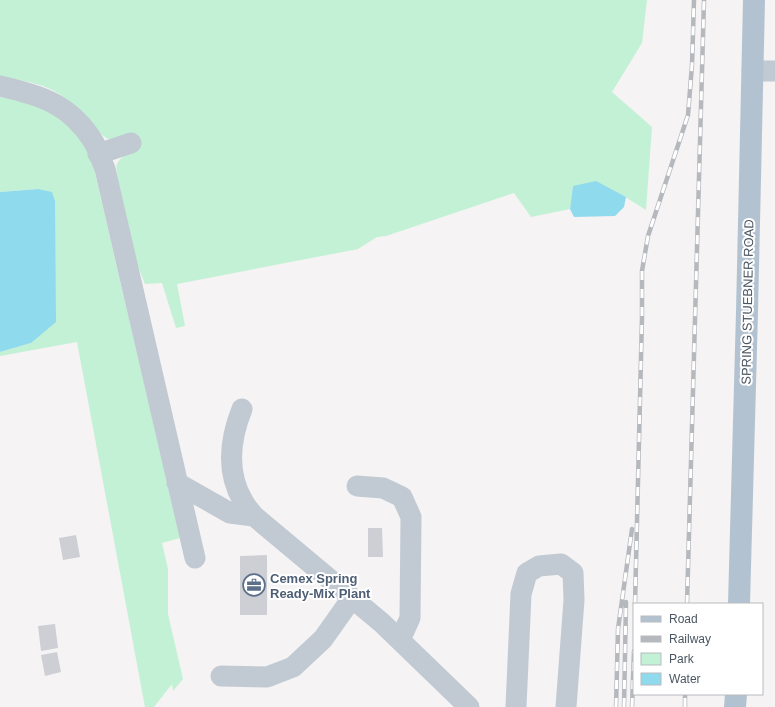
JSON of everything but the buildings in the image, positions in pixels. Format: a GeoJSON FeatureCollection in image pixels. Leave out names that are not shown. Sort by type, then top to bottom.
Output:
{"type":"FeatureCollection","features":[{"type":"Feature","properties":{"kind":"main road","name":"SPRING STUEBNER ROAD"},"geometry":{"type":"LineString","coordinates":[[739,603],[747,336],[754,0]]}},
{"type":"Feature","properties":{"kind":"main road"},"geometry":{"type":"LineString","coordinates":[[735,707],[736,695]]}},
{"type":"Feature","properties":{"kind":"lane"},"geometry":{"type":"LineString","coordinates":[[752,71],[775,71]]}},
{"type":"Feature","properties":{"kind":"lane"},"geometry":{"type":"LineString","coordinates":[[0,86],[27,92],[60,106],[74,117],[93,141],[104,169],[195,558]]}},
{"type":"Feature","properties":{"kind":"lane"},"geometry":{"type":"LineString","coordinates":[[98,154],[131,142]]}},
{"type":"Feature","properties":{"kind":"lane"},"geometry":{"type":"LineString","coordinates":[[242,409],[234,428],[230,456],[235,484],[243,502],[254,516],[382,623],[469,707]]}},
{"type":"Feature","properties":{"kind":"lane"},"geometry":{"type":"LineString","coordinates":[[177,483],[230,513],[254,516]]}},
{"type":"Feature","properties":{"kind":"lane"},"geometry":{"type":"LineString","coordinates":[[357,486],[383,488],[402,496],[411,517],[410,618],[400,640]]}},
{"type":"Feature","properties":{"kind":"lane"},"geometry":{"type":"LineString","coordinates":[[516,707],[521,594],[527,573],[539,566],[561,564],[573,573],[574,607],[566,707]]}},
{"type":"Feature","properties":{"kind":"lane"},"geometry":{"type":"LineString","coordinates":[[221,676],[267,677],[293,667],[323,639],[352,598]]}},
{"type":"Feature","properties":{"kind":"green space"},"geometry":{"type":"Polygon","coordinates":[[[0,0],[647,0],[642,43],[612,92],[652,127],[646,210],[622,195],[573,186],[570,209],[531,217],[514,193],[386,236],[377,237],[358,249],[177,284],[185,326],[176,328],[162,283],[145,284],[137,264],[117,176],[117,164],[124,156],[116,138],[108,139],[102,135],[67,100],[52,90],[26,81],[0,77],[0,0]]]}},
{"type":"Feature","properties":{"kind":"green space"},"geometry":{"type":"Polygon","coordinates":[[[0,97],[26,103],[59,118],[77,136],[85,147],[95,173],[180,538],[162,543],[168,569],[168,614],[183,679],[173,691],[172,684],[154,707],[145,707],[77,342],[0,356],[0,352],[31,343],[38,189],[0,192],[0,97]]]}},
{"type":"Feature","properties":{"kind":"water"},"geometry":{"type":"Polygon","coordinates":[[[596,181],[626,197],[624,207],[615,216],[574,217],[570,209],[573,186],[596,181]]]}},
{"type":"Feature","properties":{"kind":"water"},"geometry":{"type":"Polygon","coordinates":[[[38,189],[52,192],[55,201],[56,322],[31,343],[0,352],[0,192],[38,189]]]}},
{"type":"Feature","properties":{"kind":"railway"},"geometry":{"type":"LineString","coordinates":[[635,603],[642,271],[648,236],[688,115],[692,65],[694,0]]}},
{"type":"Feature","properties":{"kind":"railway"},"geometry":{"type":"LineString","coordinates":[[687,603],[704,0]]}},
{"type":"Feature","properties":{"kind":"railway"},"geometry":{"type":"LineString","coordinates":[[616,707],[618,629],[632,529]]}},
{"type":"Feature","properties":{"kind":"railway"},"geometry":{"type":"LineString","coordinates":[[624,707],[626,602]]}},
{"type":"Feature","properties":{"kind":"railway"},"geometry":{"type":"LineString","coordinates":[[632,707],[633,679]]}},
{"type":"Feature","properties":{"kind":"railway"},"geometry":{"type":"LineString","coordinates":[[685,695],[685,707]]}},
{"type":"Feature","properties":{"kind":"place","name":"Cemex Spring Ready-Mix Plant"},"geometry":{"type":"Point","coordinates":[254,585]}}]}
